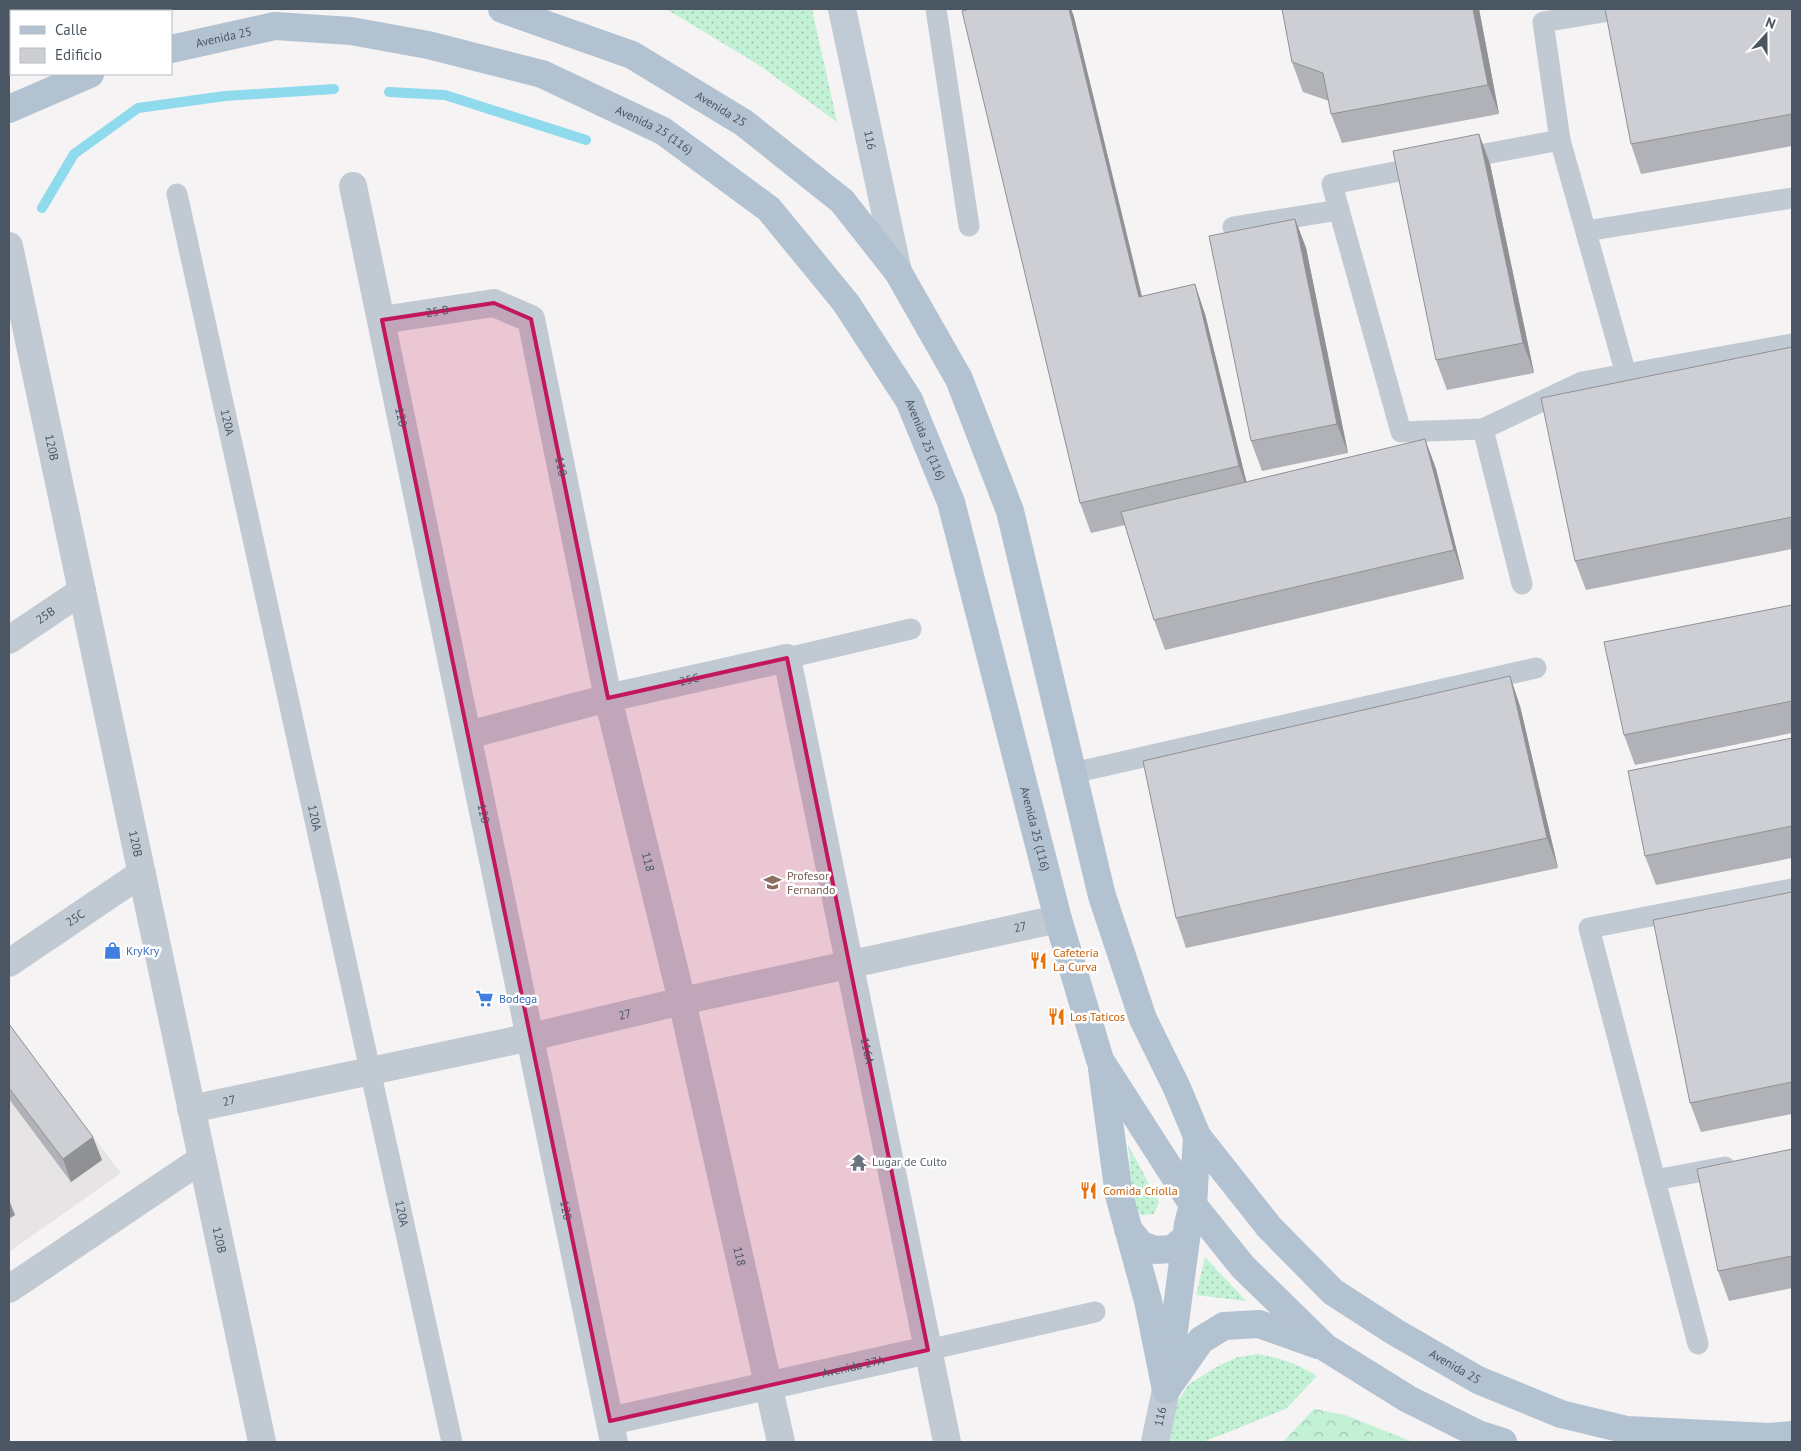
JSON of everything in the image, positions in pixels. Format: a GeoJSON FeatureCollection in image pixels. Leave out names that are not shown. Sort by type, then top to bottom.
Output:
{"type":"FeatureCollection","features":[{"type":"Feature","properties":{"kind":"main road","name":"Avenida 25"},"geometry":{"type":"LineString","coordinates":[[502,9],[632,55],[744,123],[842,201],[898,272]]}},
{"type":"Feature","properties":{"kind":"main road","name":"116"},"geometry":{"type":"LineString","coordinates":[[842,9],[898,272]]}},
{"type":"Feature","properties":{"kind":"main road","name":"Avenida 25"},"geometry":{"type":"LineString","coordinates":[[172,49],[271,17]]}},
{"type":"Feature","properties":{"kind":"main road","name":"Avenida 25 (116)"},"geometry":{"type":"LineString","coordinates":[[271,17],[428,45],[542,74],[663,131],[769,208],[846,304],[909,400],[951,502],[1058,919],[1100,1060],[1192,1205]]}},
{"type":"Feature","properties":{"kind":"main road"},"geometry":{"type":"LineString","coordinates":[[9,109],[88,75]]}},
{"type":"Feature","properties":{"kind":"main road"},"geometry":{"type":"LineString","coordinates":[[898,272],[959,379],[1010,511],[1102,896],[1143,1019],[1177,1088],[1197,1136],[1192,1205],[1166,1390]]}},
{"type":"Feature","properties":{"kind":"main road"},"geometry":{"type":"LineString","coordinates":[[1100,1060],[1119,1195],[1148,1301],[1166,1390]]}},
{"type":"Feature","properties":{"kind":"main road","name":"Avenida 25"},"geometry":{"type":"LineString","coordinates":[[1197,1136],[1269,1227],[1333,1292],[1395,1332],[1478,1380],[1560,1414],[1627,1430],[1769,1437],[1792,1435]]}},
{"type":"Feature","properties":{"kind":"main road"},"geometry":{"type":"LineString","coordinates":[[1192,1205],[1243,1267],[1326,1348]]}},
{"type":"Feature","properties":{"kind":"main road"},"geometry":{"type":"LineString","coordinates":[[1128,1229],[1141,1245],[1155,1250],[1172,1249],[1186,1238]]}},
{"type":"Feature","properties":{"kind":"main road"},"geometry":{"type":"LineString","coordinates":[[1166,1390],[1201,1340],[1224,1326],[1259,1324],[1326,1348],[1408,1399],[1478,1434],[1503,1442]]}},
{"type":"Feature","properties":{"kind":"main road","name":"116"},"geometry":{"type":"LineString","coordinates":[[1155,1442],[1166,1390]]}},
{"type":"Feature","properties":{"kind":"street","name":"120"},"geometry":{"type":"LineString","coordinates":[[353,186],[612,1431]]}},
{"type":"Feature","properties":{"kind":"street","name":"120B"},"geometry":{"type":"LineString","coordinates":[[9,246],[14,301],[82,591],[262,1442]]}},
{"type":"Feature","properties":{"kind":"street","name":"25 B"},"geometry":{"type":"LineString","coordinates":[[382,320],[494,303]]}},
{"type":"Feature","properties":{"kind":"street","name":"118"},"geometry":{"type":"LineString","coordinates":[[494,303],[531,319],[608,698],[682,1001],[781,1442]]}},
{"type":"Feature","properties":{"kind":"street","name":"25B"},"geometry":{"type":"LineString","coordinates":[[9,640],[82,591]]}},
{"type":"Feature","properties":{"kind":"street","name":"25C"},"geometry":{"type":"LineString","coordinates":[[468,735],[608,698],[787,658]]}},
{"type":"Feature","properties":{"kind":"street","name":"116A"},"geometry":{"type":"LineString","coordinates":[[787,658],[947,1442]]}},
{"type":"Feature","properties":{"kind":"street","name":"25C"},"geometry":{"type":"LineString","coordinates":[[9,963],[142,873]]}},
{"type":"Feature","properties":{"kind":"street","name":"27"},"geometry":{"type":"LineString","coordinates":[[191,1108],[530,1037],[682,1001],[1058,919]]}},
{"type":"Feature","properties":{"kind":"street"},"geometry":{"type":"LineString","coordinates":[[9,1289],[202,1159]]}},
{"type":"Feature","properties":{"kind":"street","name":"Avenida 27A"},"geometry":{"type":"LineString","coordinates":[[612,1431],[768,1386],[928,1350]]}},
{"type":"Feature","properties":{"kind":"lane"},"geometry":{"type":"LineString","coordinates":[[936,9],[969,226]]}},
{"type":"Feature","properties":{"kind":"lane"},"geometry":{"type":"LineString","coordinates":[[1622,9],[1541,16],[1560,140],[1626,374]]}},
{"type":"Feature","properties":{"kind":"lane"},"geometry":{"type":"LineString","coordinates":[[1560,140],[1332,184],[1401,432],[1483,429],[1582,382],[1792,344]]}},
{"type":"Feature","properties":{"kind":"lane","name":"120A"},"geometry":{"type":"LineString","coordinates":[[177,194],[452,1442]]}},
{"type":"Feature","properties":{"kind":"lane"},"geometry":{"type":"LineString","coordinates":[[1586,231],[1792,198]]}},
{"type":"Feature","properties":{"kind":"lane"},"geometry":{"type":"LineString","coordinates":[[1233,226],[1338,210]]}},
{"type":"Feature","properties":{"kind":"lane"},"geometry":{"type":"LineString","coordinates":[[1483,429],[1522,584]]}},
{"type":"Feature","properties":{"kind":"lane","name":"25C"},"geometry":{"type":"LineString","coordinates":[[787,658],[911,629]]}},
{"type":"Feature","properties":{"kind":"lane"},"geometry":{"type":"LineString","coordinates":[[1073,773],[1536,668]]}},
{"type":"Feature","properties":{"kind":"lane"},"geometry":{"type":"LineString","coordinates":[[1698,1344],[1589,928],[1792,889]]}},
{"type":"Feature","properties":{"kind":"lane"},"geometry":{"type":"LineString","coordinates":[[1654,1180],[1746,1162]]}},
{"type":"Feature","properties":{"kind":"lane","name":"Avenida 27A"},"geometry":{"type":"LineString","coordinates":[[928,1350],[1095,1312]]}},
{"type":"Feature","properties":{"kind":"highlighted area"},"geometry":{"type":"Polygon","coordinates":[[[494,303],[531,319],[608,698],[787,658],[928,1350],[610,1421],[382,320],[494,303]]]}},
{"type":"Feature","properties":{"kind":"shaded area"},"geometry":{"type":"Polygon","coordinates":[[[9,1026],[121,1173],[9,1252],[9,1026]]]}},
{"type":"Feature","properties":{"kind":"green space"},"geometry":{"type":"Polygon","coordinates":[[[666,9],[812,9],[837,122],[759,65],[666,9]]]}},
{"type":"Feature","properties":{"kind":"green space"},"geometry":{"type":"Polygon","coordinates":[[[1128,1145],[1159,1202],[1154,1214],[1140,1215],[1133,1200],[1128,1145]]]}},
{"type":"Feature","properties":{"kind":"green space"},"geometry":{"type":"Polygon","coordinates":[[[1205,1257],[1246,1301],[1196,1295],[1205,1257]]]}},
{"type":"Feature","properties":{"kind":"green space"},"geometry":{"type":"Polygon","coordinates":[[[1258,1354],[1289,1362],[1317,1376],[1286,1409],[1203,1442],[1164,1442],[1175,1406],[1189,1384],[1220,1365],[1238,1357],[1258,1354]]]}},
{"type":"Feature","properties":{"kind":"green space"},"geometry":{"type":"Polygon","coordinates":[[[1314,1409],[1345,1415],[1413,1442],[1283,1442],[1314,1409]]]}},
{"type":"Feature","properties":{"kind":"building"},"geometry":{"type":"Polygon","coordinates":[[[970,9],[1069,9],[1139,297],[1195,284],[1239,466],[1080,503],[962,11],[970,9]]]}},
{"type":"Feature","properties":{"kind":"building"},"geometry":{"type":"Polygon","coordinates":[[[1282,9],[1473,9],[1488,85],[1331,114],[1323,73],[1292,62],[1282,9]]]}},
{"type":"Feature","properties":{"kind":"building"},"geometry":{"type":"Polygon","coordinates":[[[1605,9],[1792,9],[1792,114],[1631,144],[1605,9]]]}},
{"type":"Feature","properties":{"kind":"building"},"geometry":{"type":"Polygon","coordinates":[[[1479,134],[1523,343],[1436,360],[1393,151],[1479,134]]]}},
{"type":"Feature","properties":{"kind":"building"},"geometry":{"type":"Polygon","coordinates":[[[1295,219],[1337,424],[1251,441],[1209,236],[1295,219]]]}},
{"type":"Feature","properties":{"kind":"building"},"geometry":{"type":"Polygon","coordinates":[[[1792,347],[1792,517],[1575,561],[1541,398],[1792,347]]]}},
{"type":"Feature","properties":{"kind":"building"},"geometry":{"type":"Polygon","coordinates":[[[1425,439],[1454,550],[1154,620],[1121,512],[1425,439]]]}},
{"type":"Feature","properties":{"kind":"building"},"geometry":{"type":"Polygon","coordinates":[[[1792,605],[1792,701],[1624,735],[1604,642],[1792,605]]]}},
{"type":"Feature","properties":{"kind":"building"},"geometry":{"type":"Polygon","coordinates":[[[1510,676],[1547,838],[1176,918],[1143,761],[1510,676]]]}},
{"type":"Feature","properties":{"kind":"building"},"geometry":{"type":"Polygon","coordinates":[[[1792,738],[1792,826],[1645,856],[1628,771],[1792,738]]]}},
{"type":"Feature","properties":{"kind":"building"},"geometry":{"type":"Polygon","coordinates":[[[1792,892],[1792,1082],[1690,1103],[1653,920],[1792,892]]]}},
{"type":"Feature","properties":{"kind":"building"},"geometry":{"type":"Polygon","coordinates":[[[9,1024],[93,1137],[63,1159],[9,1088],[9,1024]]]}},
{"type":"Feature","properties":{"kind":"building"},"geometry":{"type":"Polygon","coordinates":[[[1792,1149],[1792,1256],[1718,1271],[1697,1169],[1792,1149]]]}},
{"type":"Feature","properties":{"kind":"waterway"},"geometry":{"type":"LineString","coordinates":[[42,208],[74,154],[138,108],[225,96],[334,89]]}},
{"type":"Feature","properties":{"kind":"waterway"},"geometry":{"type":"LineString","coordinates":[[389,92],[445,95],[586,140]]}},
{"type":"Feature","properties":{"kind":"place","name":"Profesor Fernando"},"geometry":{"type":"Point","coordinates":[773,883]}},
{"type":"Feature","properties":{"kind":"place","name":"KryKry"},"geometry":{"type":"Point","coordinates":[112,951]}},
{"type":"Feature","properties":{"kind":"place","name":"Cafetería La Curva"},"geometry":{"type":"Point","coordinates":[1039,960]}},
{"type":"Feature","properties":{"kind":"place","name":"Bodega"},"geometry":{"type":"Point","coordinates":[485,999]}},
{"type":"Feature","properties":{"kind":"place","name":"Los Taticos"},"geometry":{"type":"Point","coordinates":[1056,1017]}},
{"type":"Feature","properties":{"kind":"place","name":"Lugar de Culto"},"geometry":{"type":"Point","coordinates":[858,1162]}},
{"type":"Feature","properties":{"kind":"place","name":"Comida Criolla"},"geometry":{"type":"Point","coordinates":[1089,1191]}}]}
